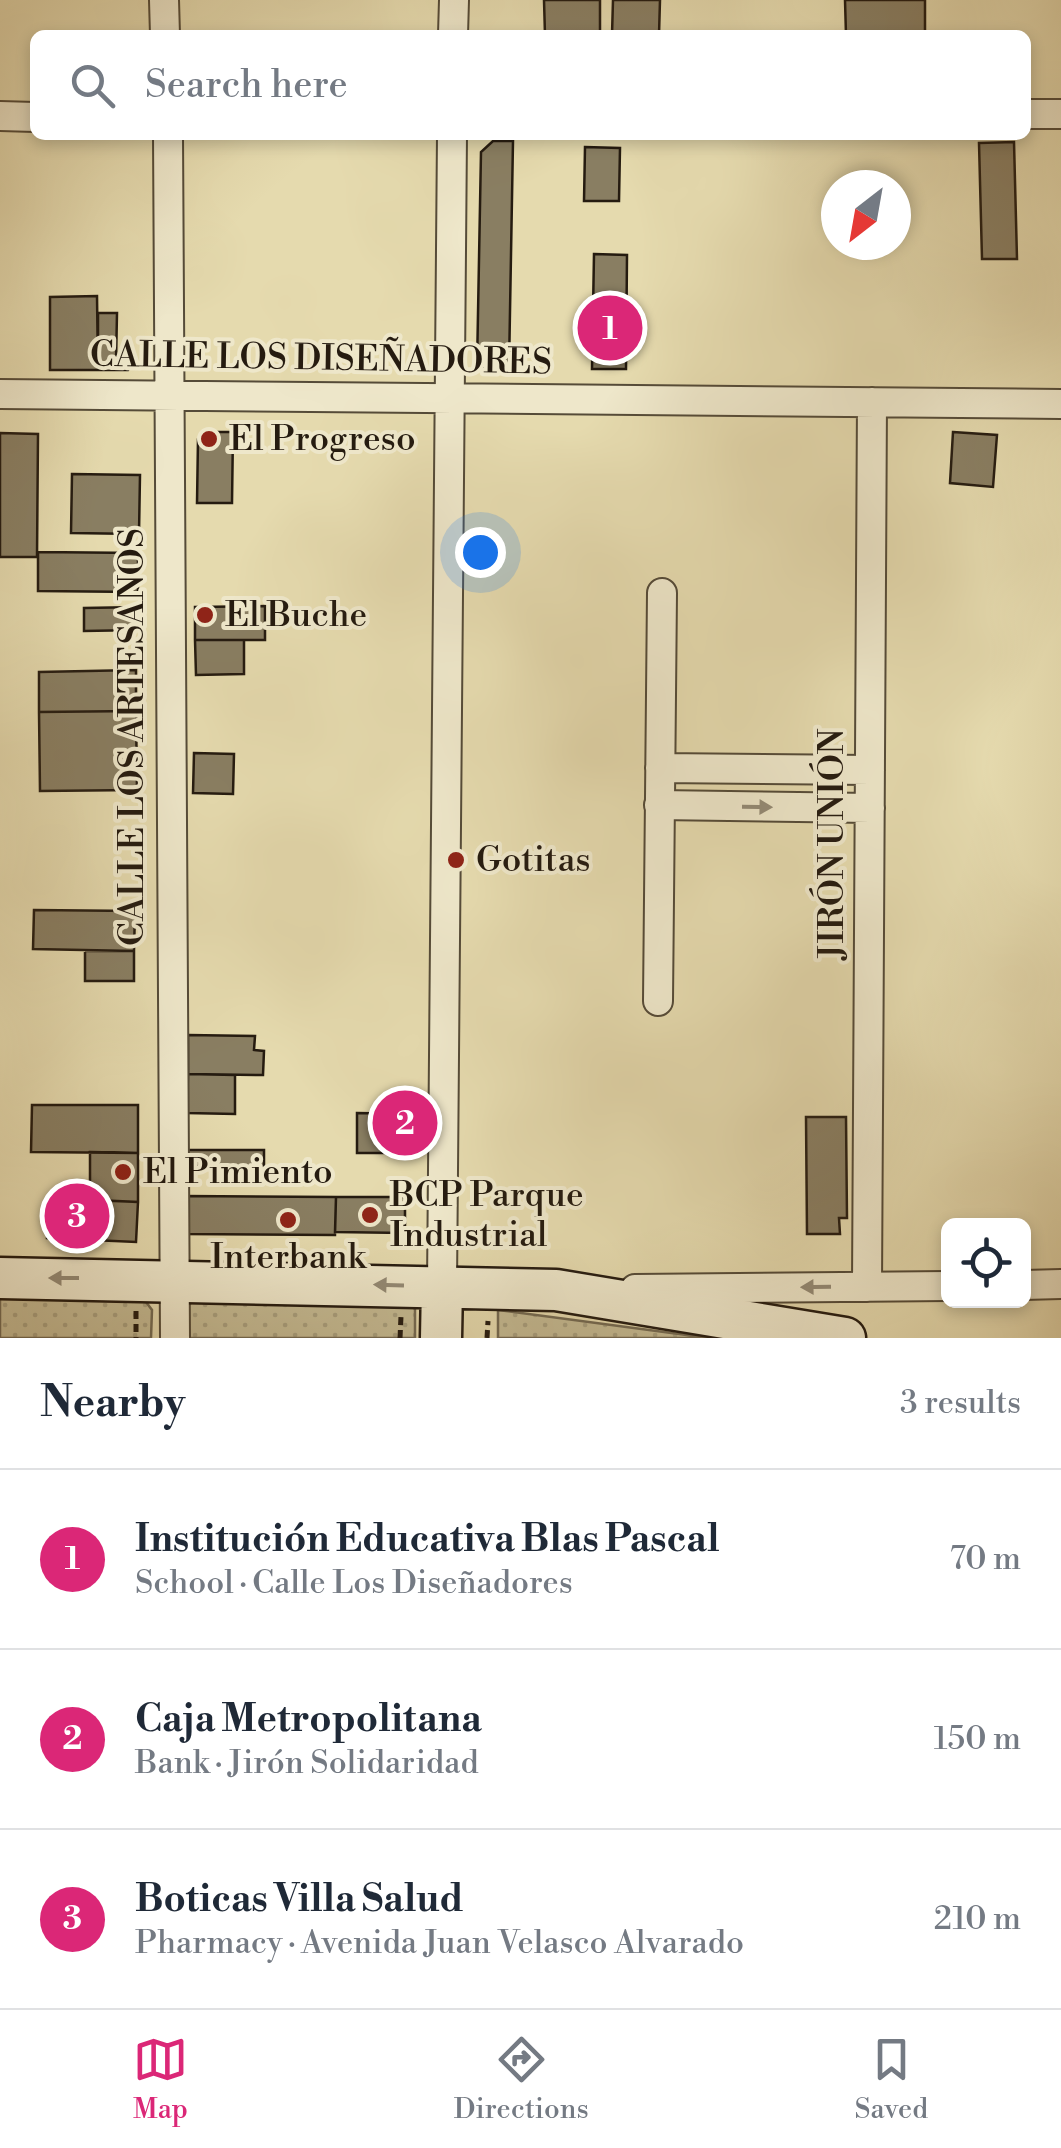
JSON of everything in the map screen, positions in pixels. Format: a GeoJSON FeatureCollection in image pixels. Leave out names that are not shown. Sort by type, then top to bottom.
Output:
{"type":"FeatureCollection","features":[{"type":"Feature","properties":{"kind":"main road"},"geometry":{"type":"LineString","coordinates":[[0,1278],[556,1290],[845,1338]]}},
{"type":"Feature","properties":{"kind":"main road"},"geometry":{"type":"LineString","coordinates":[[441,1338],[442,1286]]}},
{"type":"Feature","properties":{"kind":"street"},"geometry":{"type":"LineString","coordinates":[[164,0],[165,30]]}},
{"type":"Feature","properties":{"kind":"street"},"geometry":{"type":"LineString","coordinates":[[454,0],[454,30]]}},
{"type":"Feature","properties":{"kind":"street"},"geometry":{"type":"LineString","coordinates":[[1031,114],[1061,114]]}},
{"type":"Feature","properties":{"kind":"street"},"geometry":{"type":"LineString","coordinates":[[0,116],[30,117]]}},
{"type":"Feature","properties":{"kind":"street","name":"CALLE LOS ARTESANOS"},"geometry":{"type":"LineString","coordinates":[[168,140],[175,1338]]}},
{"type":"Feature","properties":{"kind":"street"},"geometry":{"type":"LineString","coordinates":[[442,1286],[452,140]]}},
{"type":"Feature","properties":{"kind":"street","name":"CALLE LOS DISEÑADORES"},"geometry":{"type":"LineString","coordinates":[[0,394],[1061,404]]}},
{"type":"Feature","properties":{"kind":"street","name":"JIRÓN UNIÓN"},"geometry":{"type":"LineString","coordinates":[[867,1287],[872,402]]}},
{"type":"Feature","properties":{"kind":"street"},"geometry":{"type":"LineString","coordinates":[[658,1001],[662,593]]}},
{"type":"Feature","properties":{"kind":"street"},"geometry":{"type":"LineString","coordinates":[[660,768],[870,770]]}},
{"type":"Feature","properties":{"kind":"street"},"geometry":{"type":"LineString","coordinates":[[660,805],[870,808]]}},
{"type":"Feature","properties":{"kind":"street"},"geometry":{"type":"LineString","coordinates":[[1031,1285],[1061,1284]]}},
{"type":"Feature","properties":{"kind":"street"},"geometry":{"type":"LineString","coordinates":[[556,1290],[941,1286]]}},
{"type":"Feature","properties":{"kind":"shaded area"},"geometry":{"type":"Polygon","coordinates":[[[0,1289],[143,1298],[152,1310],[151,1338],[0,1338],[0,1289]]]}},
{"type":"Feature","properties":{"kind":"shaded area"},"geometry":{"type":"Polygon","coordinates":[[[205,1294],[404,1299],[415,1309],[415,1338],[186,1338],[185,1307],[205,1294]]]}},
{"type":"Feature","properties":{"kind":"shaded area"},"geometry":{"type":"Polygon","coordinates":[[[498,1310],[709,1338],[498,1338],[498,1310]]]}},
{"type":"Feature","properties":{"kind":"building"},"geometry":{"type":"Polygon","coordinates":[[[544,0],[600,0],[600,30],[545,30],[544,0]]]}},
{"type":"Feature","properties":{"kind":"building"},"geometry":{"type":"Polygon","coordinates":[[[613,0],[660,0],[659,30],[612,30],[613,0]]]}},
{"type":"Feature","properties":{"kind":"building"},"geometry":{"type":"Polygon","coordinates":[[[845,0],[925,0],[925,30],[846,30],[845,0]]]}},
{"type":"Feature","properties":{"kind":"building"},"geometry":{"type":"Polygon","coordinates":[[[493,141],[513,141],[509,368],[477,367],[481,152],[493,141]]]}},
{"type":"Feature","properties":{"kind":"building"},"geometry":{"type":"Polygon","coordinates":[[[1014,142],[1017,259],[982,259],[979,143],[1014,142]]]}},
{"type":"Feature","properties":{"kind":"building"},"geometry":{"type":"Polygon","coordinates":[[[585,147],[620,148],[619,201],[584,201],[585,147]]]}},
{"type":"Feature","properties":{"kind":"building"},"geometry":{"type":"Polygon","coordinates":[[[594,254],[627,255],[626,369],[592,369],[594,254]]]}},
{"type":"Feature","properties":{"kind":"building"},"geometry":{"type":"Polygon","coordinates":[[[97,296],[98,370],[50,370],[50,297],[97,296]]]}},
{"type":"Feature","properties":{"kind":"building"},"geometry":{"type":"Polygon","coordinates":[[[98,313],[117,313],[116,363],[133,363],[128,370],[98,370],[98,313]]]}},
{"type":"Feature","properties":{"kind":"building"},"geometry":{"type":"Polygon","coordinates":[[[206,432],[233,432],[232,503],[197,503],[198,439],[206,432]]]}},
{"type":"Feature","properties":{"kind":"building"},"geometry":{"type":"Polygon","coordinates":[[[953,432],[997,435],[993,487],[950,483],[953,432]]]}},
{"type":"Feature","properties":{"kind":"building"},"geometry":{"type":"Polygon","coordinates":[[[0,433],[38,434],[37,557],[0,557],[0,433]]]}},
{"type":"Feature","properties":{"kind":"building"},"geometry":{"type":"Polygon","coordinates":[[[72,474],[140,475],[139,534],[71,533],[72,474]]]}},
{"type":"Feature","properties":{"kind":"building"},"geometry":{"type":"Polygon","coordinates":[[[38,552],[138,553],[138,592],[38,591],[38,552]]]}},
{"type":"Feature","properties":{"kind":"building"},"geometry":{"type":"Polygon","coordinates":[[[265,606],[265,640],[195,640],[195,607],[265,606]]]}},
{"type":"Feature","properties":{"kind":"building"},"geometry":{"type":"Polygon","coordinates":[[[140,607],[140,630],[84,631],[84,608],[140,607]]]}},
{"type":"Feature","properties":{"kind":"building"},"geometry":{"type":"Polygon","coordinates":[[[195,640],[244,640],[244,674],[196,675],[195,640]]]}},
{"type":"Feature","properties":{"kind":"building"},"geometry":{"type":"Polygon","coordinates":[[[136,670],[136,711],[39,712],[39,672],[136,670]]]}},
{"type":"Feature","properties":{"kind":"building"},"geometry":{"type":"Polygon","coordinates":[[[136,711],[137,790],[40,791],[39,712],[136,711]]]}},
{"type":"Feature","properties":{"kind":"building"},"geometry":{"type":"Polygon","coordinates":[[[194,753],[234,754],[233,794],[193,793],[194,753]]]}},
{"type":"Feature","properties":{"kind":"building"},"geometry":{"type":"Polygon","coordinates":[[[34,910],[135,911],[134,951],[33,949],[34,910]]]}},
{"type":"Feature","properties":{"kind":"building"},"geometry":{"type":"Polygon","coordinates":[[[85,951],[134,951],[134,981],[85,981],[85,951]]]}},
{"type":"Feature","properties":{"kind":"building"},"geometry":{"type":"Polygon","coordinates":[[[188,1035],[255,1036],[254,1050],[264,1051],[263,1075],[188,1074],[188,1035]]]}},
{"type":"Feature","properties":{"kind":"building"},"geometry":{"type":"Polygon","coordinates":[[[188,1074],[235,1075],[235,1114],[187,1113],[188,1074]]]}},
{"type":"Feature","properties":{"kind":"building"},"geometry":{"type":"Polygon","coordinates":[[[32,1105],[138,1105],[138,1153],[31,1152],[32,1105]]]}},
{"type":"Feature","properties":{"kind":"building"},"geometry":{"type":"Polygon","coordinates":[[[357,1113],[409,1114],[404,1153],[357,1153],[357,1113]]]}},
{"type":"Feature","properties":{"kind":"building"},"geometry":{"type":"Polygon","coordinates":[[[806,1117],[846,1117],[847,1218],[839,1218],[840,1234],[807,1234],[806,1117]]]}},
{"type":"Feature","properties":{"kind":"building"},"geometry":{"type":"Polygon","coordinates":[[[187,1150],[264,1150],[264,1166],[188,1166],[187,1150]]]}},
{"type":"Feature","properties":{"kind":"building"},"geometry":{"type":"Polygon","coordinates":[[[90,1152],[138,1153],[138,1202],[90,1200],[90,1152]]]}},
{"type":"Feature","properties":{"kind":"building"},"geometry":{"type":"Polygon","coordinates":[[[184,1196],[336,1197],[335,1235],[184,1234],[184,1196]]]}},
{"type":"Feature","properties":{"kind":"building","name":"BCP Parque Industrial"},"geometry":{"type":"Polygon","coordinates":[[[336,1197],[405,1197],[405,1233],[335,1232],[336,1197]]]}},
{"type":"Feature","properties":{"kind":"building"},"geometry":{"type":"Polygon","coordinates":[[[49,1198],[138,1202],[136,1242],[47,1238],[49,1198]]]}},
{"type":"Feature","properties":{"kind":"place","name":"Institución Educativa Blas Pascal"},"geometry":{"type":"Point","coordinates":[610,328]}},
{"type":"Feature","properties":{"kind":"place","name":"El Progreso"},"geometry":{"type":"Point","coordinates":[209,439]}},
{"type":"Feature","properties":{"kind":"place","name":"El Buche"},"geometry":{"type":"Point","coordinates":[205,615]}},
{"type":"Feature","properties":{"kind":"place","name":"Gotitas"},"geometry":{"type":"Point","coordinates":[456,860]}},
{"type":"Feature","properties":{"kind":"place","name":"Caja Metropolitana"},"geometry":{"type":"Point","coordinates":[405,1123]}},
{"type":"Feature","properties":{"kind":"place","name":"El Pimiento"},"geometry":{"type":"Point","coordinates":[123,1172]}},
{"type":"Feature","properties":{"kind":"place","name":"BCP Parque Industrial"},"geometry":{"type":"Point","coordinates":[370,1215]}},
{"type":"Feature","properties":{"kind":"place","name":"Boticas Villa Salud"},"geometry":{"type":"Point","coordinates":[77,1216]}},
{"type":"Feature","properties":{"kind":"place","name":"Interbank"},"geometry":{"type":"Point","coordinates":[288,1220]}}]}
